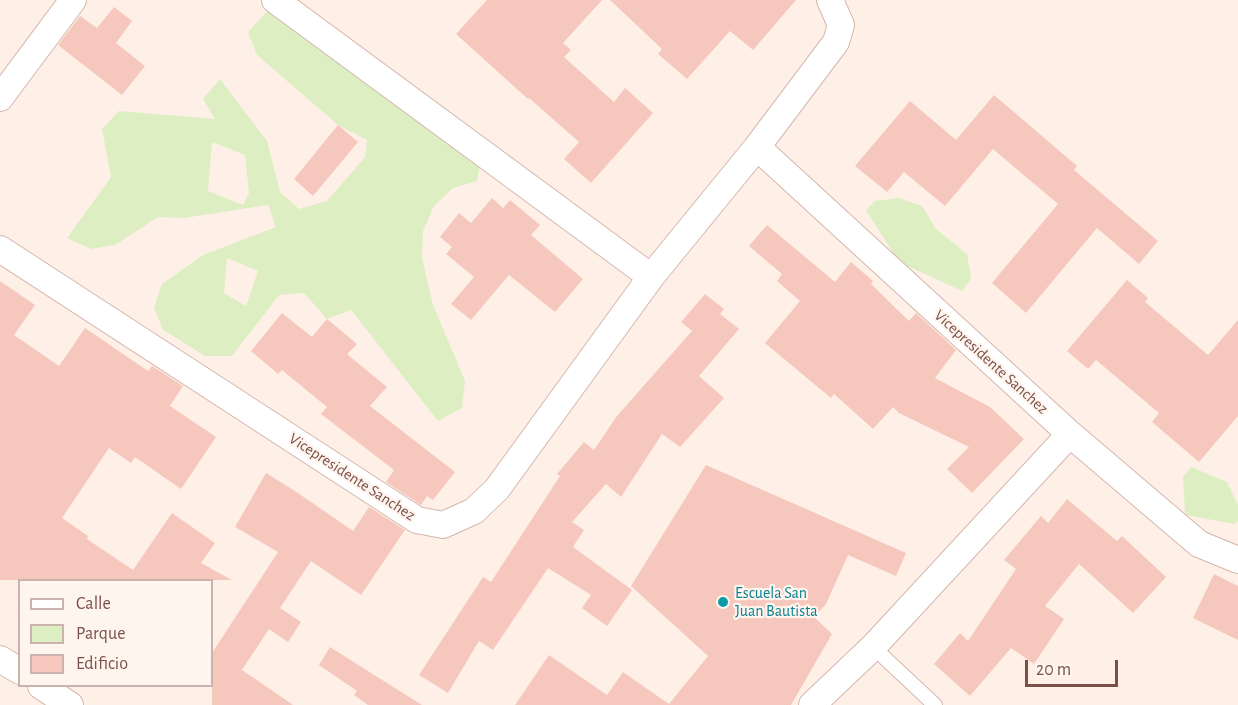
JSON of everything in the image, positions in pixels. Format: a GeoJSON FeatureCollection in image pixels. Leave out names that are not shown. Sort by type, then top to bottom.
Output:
{"type":"FeatureCollection","features":[{"type":"Feature","properties":{"kind":"street"},"geometry":{"type":"LineString","coordinates":[[0,98],[73,0]]}},
{"type":"Feature","properties":{"kind":"street"},"geometry":{"type":"LineString","coordinates":[[275,0],[651,278]]}},
{"type":"Feature","properties":{"kind":"street","name":"Vicepresidente Sanchez"},"geometry":{"type":"LineString","coordinates":[[0,249],[417,520],[443,525],[474,511],[497,489],[651,278],[757,147],[837,42],[841,25],[830,0]]}},
{"type":"Feature","properties":{"kind":"street","name":"Vicepresidente Sanchez"},"geometry":{"type":"LineString","coordinates":[[757,147],[1070,434],[1199,544],[1238,560]]}},
{"type":"Feature","properties":{"kind":"street"},"geometry":{"type":"LineString","coordinates":[[813,705],[873,647],[1070,434]]}},
{"type":"Feature","properties":{"kind":"street"},"geometry":{"type":"LineString","coordinates":[[0,659],[18,670]]}},
{"type":"Feature","properties":{"kind":"street"},"geometry":{"type":"LineString","coordinates":[[43,687],[70,705]]}},
{"type":"Feature","properties":{"kind":"lane"},"geometry":{"type":"LineString","coordinates":[[873,647],[935,705]]}},
{"type":"Feature","properties":{"kind":"green space"},"geometry":{"type":"Polygon","coordinates":[[[277,0],[284,0],[388,67],[448,116],[482,155],[477,181],[453,188],[434,206],[423,231],[422,258],[433,305],[465,381],[462,408],[438,421],[351,310],[327,319],[304,293],[279,295],[232,356],[205,356],[163,330],[154,308],[162,284],[203,255],[276,227],[268,205],[184,218],[158,217],[115,245],[91,249],[67,238],[111,177],[102,129],[119,111],[215,119],[203,99],[220,79],[267,141],[280,192],[299,209],[327,201],[365,157],[367,140],[338,125],[257,55],[248,32],[277,0]],[[212,142],[208,191],[243,205],[249,193],[245,155],[212,142]],[[227,258],[224,293],[246,306],[258,271],[227,258]]]}},
{"type":"Feature","properties":{"kind":"green space"},"geometry":{"type":"Polygon","coordinates":[[[899,198],[922,206],[936,229],[967,254],[971,279],[962,291],[899,262],[866,210],[875,201],[899,198]]]}},
{"type":"Feature","properties":{"kind":"green space"},"geometry":{"type":"Polygon","coordinates":[[[1191,467],[1227,482],[1238,505],[1238,521],[1235,524],[1185,515],[1183,477],[1191,467]]]}},
{"type":"Feature","properties":{"kind":"building"},"geometry":{"type":"Polygon","coordinates":[[[487,0],[602,0],[563,43],[571,50],[564,57],[614,102],[625,88],[653,113],[591,183],[564,159],[579,142],[456,34],[487,0]]]}},
{"type":"Feature","properties":{"kind":"building"},"geometry":{"type":"Polygon","coordinates":[[[610,0],[796,0],[753,50],[730,31],[687,79],[658,54],[662,49],[610,0]]]}},
{"type":"Feature","properties":{"kind":"building"},"geometry":{"type":"Polygon","coordinates":[[[114,7],[132,21],[116,43],[145,66],[122,95],[58,45],[80,16],[97,28],[114,7]]]}},
{"type":"Feature","properties":{"kind":"building"},"geometry":{"type":"Polygon","coordinates":[[[994,95],[1077,166],[1074,170],[1158,241],[1139,264],[1097,228],[1026,313],[992,283],[1058,204],[993,149],[945,206],[904,172],[887,192],[855,166],[910,101],[956,140],[994,95]]]}},
{"type":"Feature","properties":{"kind":"building"},"geometry":{"type":"Polygon","coordinates":[[[338,125],[358,142],[313,196],[294,179],[338,125]]]}},
{"type":"Feature","properties":{"kind":"building"},"geometry":{"type":"Polygon","coordinates":[[[492,198],[503,208],[510,200],[540,225],[531,235],[583,279],[555,312],[509,275],[471,320],[451,304],[474,277],[446,254],[452,247],[440,237],[459,213],[471,223],[492,198]]]}},
{"type":"Feature","properties":{"kind":"building"},"geometry":{"type":"Polygon","coordinates":[[[767,225],[835,282],[851,262],[873,281],[871,284],[909,321],[916,313],[956,350],[935,378],[990,407],[1024,439],[972,493],[947,469],[969,447],[899,413],[893,407],[873,429],[834,394],[831,398],[765,343],[800,301],[777,281],[782,274],[749,246],[767,225]]]}},
{"type":"Feature","properties":{"kind":"building"},"geometry":{"type":"Polygon","coordinates":[[[1127,280],[1148,298],[1145,302],[1208,355],[1238,320],[1238,416],[1199,462],[1152,422],[1159,413],[1096,360],[1088,369],[1067,351],[1127,280]]]}},
{"type":"Feature","properties":{"kind":"building"},"geometry":{"type":"Polygon","coordinates":[[[0,281],[35,305],[14,335],[59,366],[85,328],[148,371],[152,366],[183,386],[170,406],[216,437],[181,489],[135,457],[131,463],[109,448],[62,518],[88,536],[87,539],[133,570],[172,513],[215,543],[201,563],[232,580],[0,580],[0,281]]]}},
{"type":"Feature","properties":{"kind":"building"},"geometry":{"type":"Polygon","coordinates":[[[705,294],[724,309],[720,314],[739,329],[699,376],[724,398],[680,447],[662,434],[621,497],[606,484],[572,522],[584,530],[573,547],[632,590],[607,626],[582,608],[591,595],[548,568],[493,650],[479,641],[448,693],[419,675],[483,577],[491,582],[560,476],[557,474],[584,442],[594,450],[617,416],[692,331],[681,322],[705,294]]]}},
{"type":"Feature","properties":{"kind":"building"},"geometry":{"type":"Polygon","coordinates":[[[282,313],[312,337],[327,319],[357,344],[347,354],[387,387],[370,406],[455,472],[433,500],[427,496],[421,505],[386,482],[394,470],[321,414],[327,407],[282,370],[278,374],[251,351],[282,313]]]}},
{"type":"Feature","properties":{"kind":"building"},"geometry":{"type":"Polygon","coordinates":[[[706,465],[906,553],[896,576],[848,555],[826,604],[814,617],[832,634],[791,705],[515,705],[549,655],[607,695],[623,672],[669,704],[708,656],[631,586],[706,465]]]}},
{"type":"Feature","properties":{"kind":"building"},"geometry":{"type":"Polygon","coordinates":[[[266,473],[353,531],[369,507],[405,530],[361,595],[311,561],[280,608],[301,622],[288,642],[269,629],[242,670],[293,705],[212,705],[213,651],[278,552],[235,527],[266,473]]]}},
{"type":"Feature","properties":{"kind":"building"},"geometry":{"type":"Polygon","coordinates":[[[1067,499],[1117,541],[1122,536],[1166,577],[1133,613],[1079,564],[1045,606],[1064,619],[1034,664],[1011,648],[970,696],[934,664],[960,633],[968,641],[1016,569],[1004,560],[1041,516],[1048,523],[1067,499]]]}},
{"type":"Feature","properties":{"kind":"building"},"geometry":{"type":"Polygon","coordinates":[[[1214,574],[1238,586],[1238,640],[1193,618],[1214,574]]]}},
{"type":"Feature","properties":{"kind":"building"},"geometry":{"type":"Polygon","coordinates":[[[330,647],[422,705],[368,705],[354,695],[357,691],[319,665],[330,647]]]}},
{"type":"Feature","properties":{"kind":"place","name":"Escuela San Juan Bautista"},"geometry":{"type":"Point","coordinates":[723,602]}}]}
